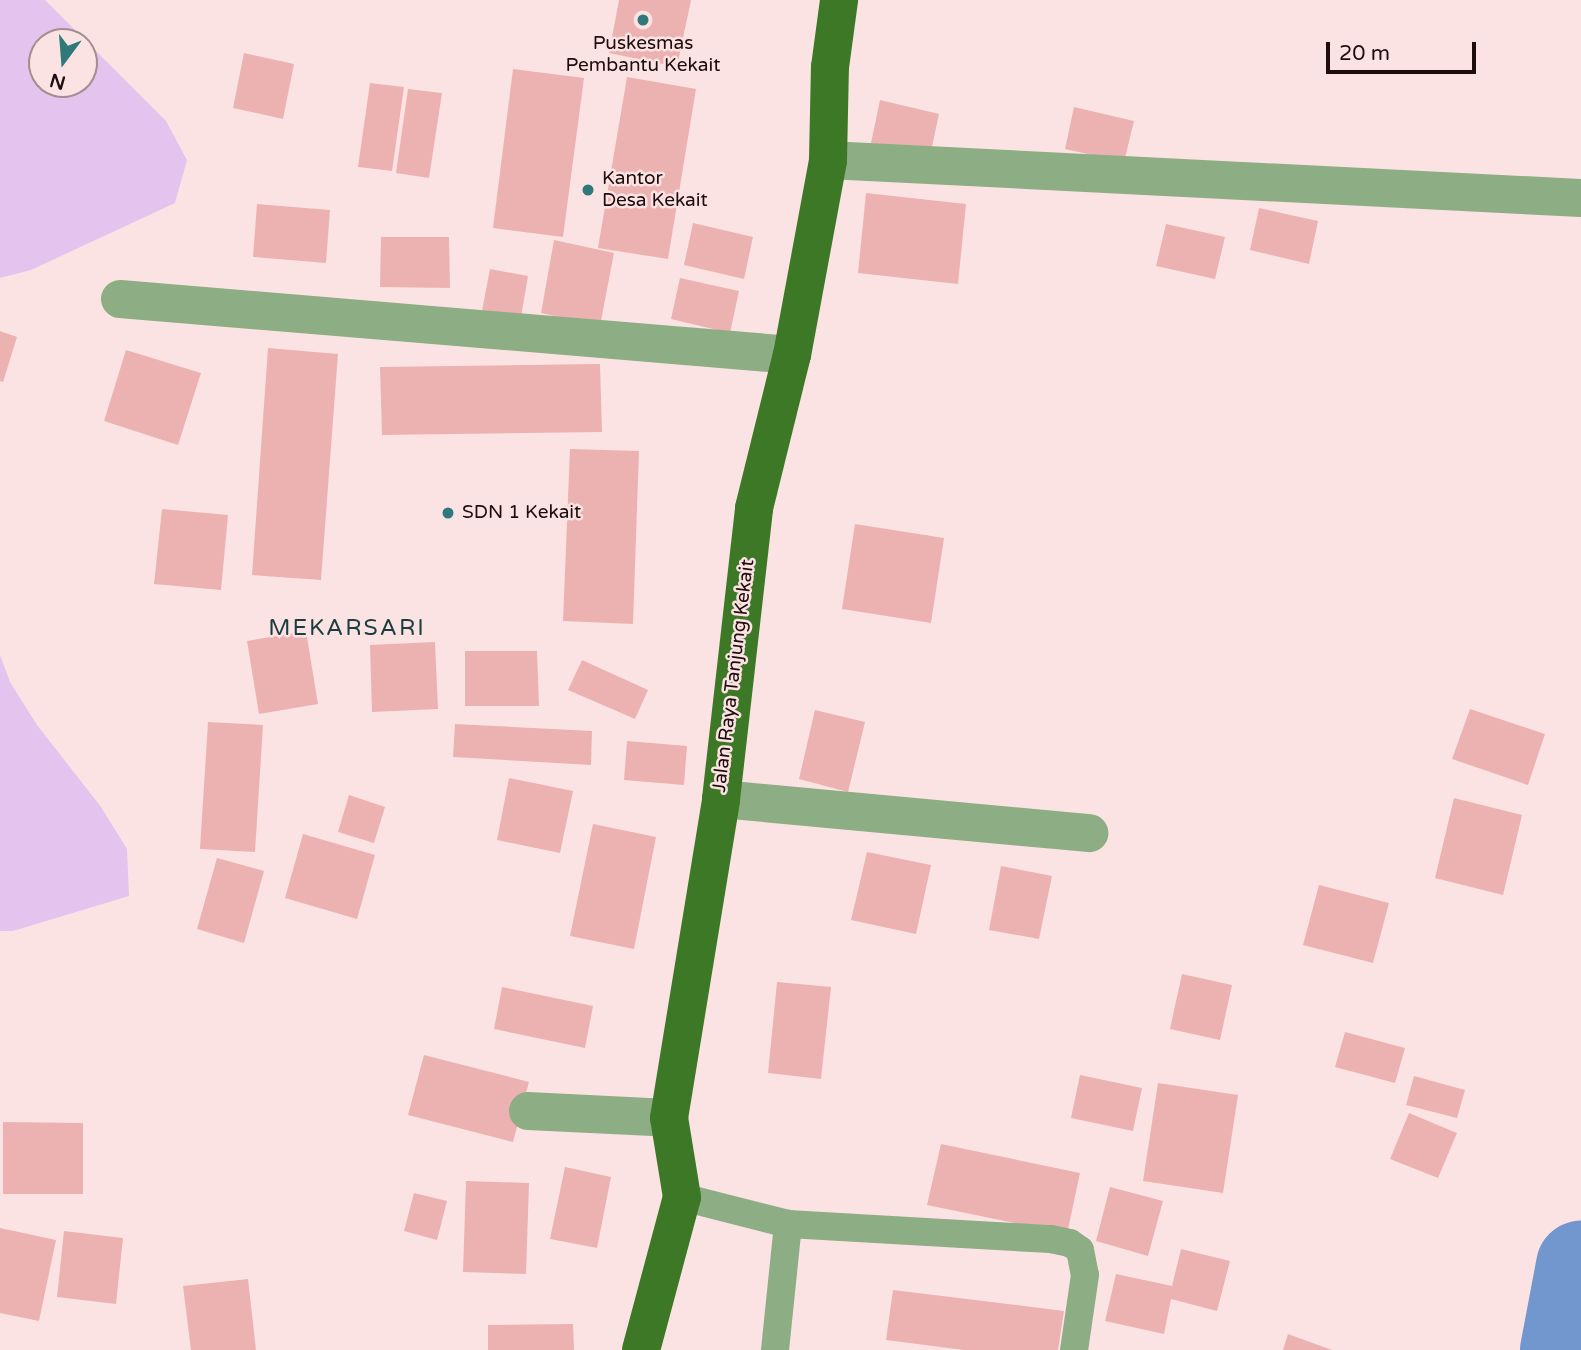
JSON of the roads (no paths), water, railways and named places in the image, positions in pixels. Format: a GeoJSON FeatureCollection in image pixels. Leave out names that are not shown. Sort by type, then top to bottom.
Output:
{"type":"FeatureCollection","features":[{"type":"Feature","properties":{"kind":"main road","name":"Jalan Raya Tanjung Kekait"},"geometry":{"type":"LineString","coordinates":[[641,1350],[682,1197],[669,1118],[721,799],[754,508],[792,355],[828,160],[830,67],[839,0]]}},
{"type":"Feature","properties":{"kind":"street"},"geometry":{"type":"LineString","coordinates":[[828,160],[1581,198]]}},
{"type":"Feature","properties":{"kind":"street"},"geometry":{"type":"LineString","coordinates":[[120,299],[792,355]]}},
{"type":"Feature","properties":{"kind":"street"},"geometry":{"type":"LineString","coordinates":[[721,799],[1088,833]]}},
{"type":"Feature","properties":{"kind":"street"},"geometry":{"type":"LineString","coordinates":[[528,1111],[669,1118]]}},
{"type":"Feature","properties":{"kind":"lane"},"geometry":{"type":"LineString","coordinates":[[682,1197],[788,1224],[1051,1239],[1070,1243],[1080,1250],[1085,1275],[1074,1350]]}},
{"type":"Feature","properties":{"kind":"lane"},"geometry":{"type":"LineString","coordinates":[[775,1350],[788,1224]]}},
{"type":"Feature","properties":{"kind":"waterway"},"geometry":{"type":"LineString","coordinates":[[1565,1350],[1581,1265]]}},
{"type":"Feature","properties":{"kind":"place","name":"Puskesmas Pembantu Kekait"},"geometry":{"type":"Point","coordinates":[643,20]}},
{"type":"Feature","properties":{"kind":"place","name":"Kantor Desa Kekait"},"geometry":{"type":"Point","coordinates":[588,190]}},
{"type":"Feature","properties":{"kind":"place","name":"SDN 1 Kekait"},"geometry":{"type":"Point","coordinates":[448,513]}},
{"type":"Feature","properties":{"kind":"district","name":"MEKARSARI"},"geometry":{"type":"Point","coordinates":[347,628]}}]}
